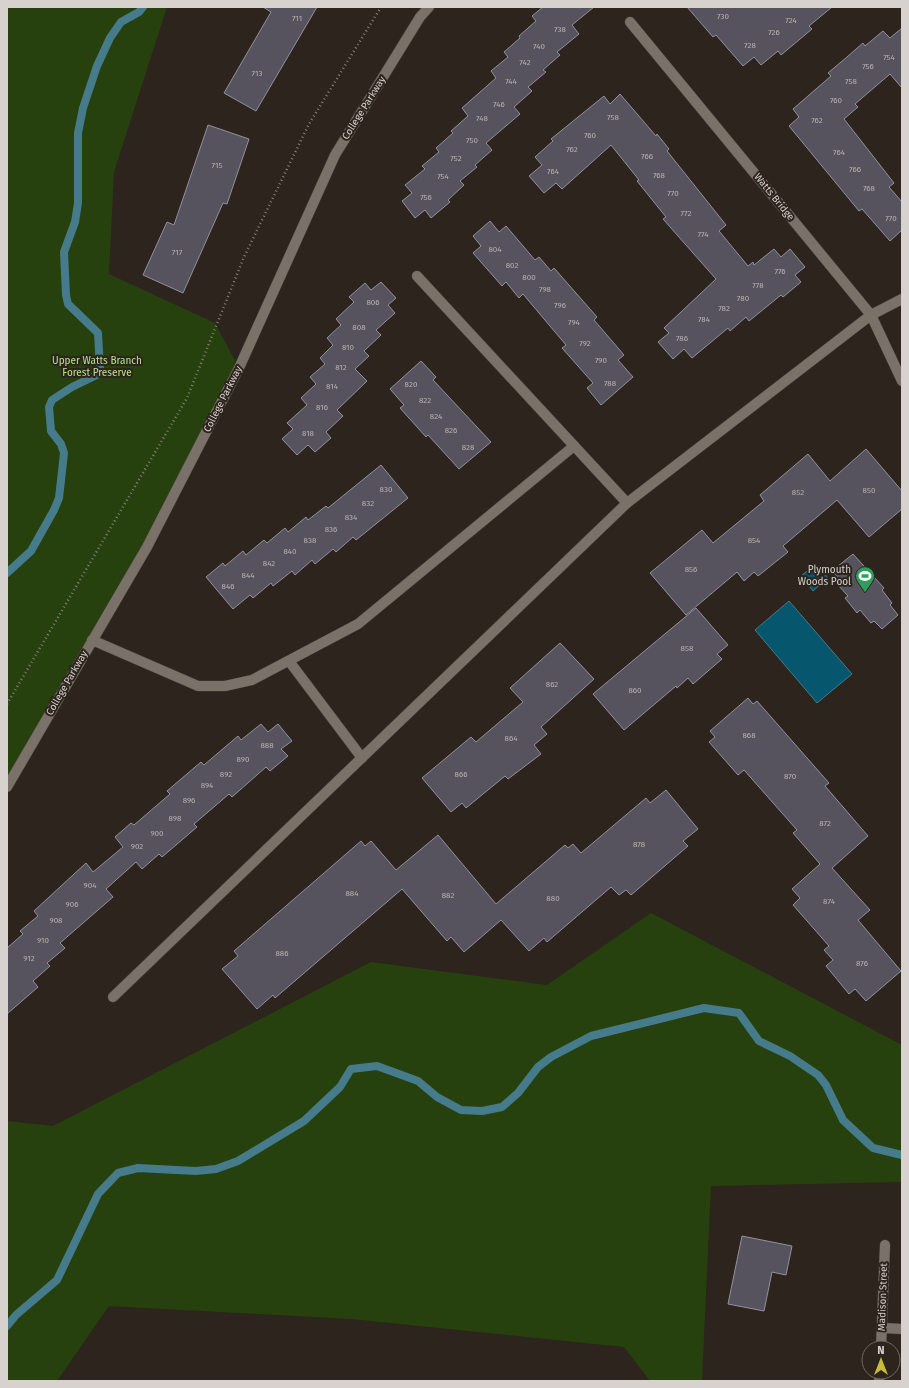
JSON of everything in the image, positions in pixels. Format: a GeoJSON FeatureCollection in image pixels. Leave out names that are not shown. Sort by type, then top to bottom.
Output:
{"type":"FeatureCollection","features":[{"type":"Feature","properties":{"kind":"street","name":"College Parkway"},"geometry":{"type":"LineString","coordinates":[[7,787],[146,547],[239,368],[336,154],[420,17],[429,7]]}},
{"type":"Feature","properties":{"kind":"street","name":"Watts Bridge"},"geometry":{"type":"LineString","coordinates":[[630,22],[871,315],[902,381]]}},
{"type":"Feature","properties":{"kind":"street"},"geometry":{"type":"LineString","coordinates":[[417,276],[627,503]]}},
{"type":"Feature","properties":{"kind":"street"},"geometry":{"type":"LineString","coordinates":[[113,997],[627,503],[871,315],[902,299]]}},
{"type":"Feature","properties":{"kind":"street"},"geometry":{"type":"LineString","coordinates":[[92,640],[198,686],[225,686],[252,680],[358,624],[574,446]]}},
{"type":"Feature","properties":{"kind":"street"},"geometry":{"type":"LineString","coordinates":[[289,661],[362,758]]}},
{"type":"Feature","properties":{"kind":"street","name":"Madison Street"},"geometry":{"type":"LineString","coordinates":[[881,1340],[885,1245]]}},
{"type":"Feature","properties":{"kind":"street"},"geometry":{"type":"LineString","coordinates":[[882,1328],[902,1329]]}},
{"type":"Feature","properties":{"kind":"path"},"geometry":{"type":"LineString","coordinates":[[7,704],[187,398],[244,257],[305,131],[338,74],[381,7]]}},
{"type":"Feature","properties":{"kind":"green space","name":"Upper Watts Branch Forest Preserve"},"geometry":{"type":"Polygon","coordinates":[[[7,7],[167,7],[114,172],[109,274],[215,323],[239,368],[147,547],[7,787],[7,7]]]}},
{"type":"Feature","properties":{"kind":"green space"},"geometry":{"type":"Polygon","coordinates":[[[651,913],[902,1045],[902,1182],[711,1186],[702,1381],[650,1381],[624,1347],[351,1319],[109,1306],[57,1381],[7,1381],[7,1121],[53,1126],[371,962],[547,985],[651,913]]]}},
{"type":"Feature","properties":{"kind":"water"},"geometry":{"type":"Polygon","coordinates":[[[816,564],[828,578],[813,591],[801,576],[816,564]]]}},
{"type":"Feature","properties":{"kind":"water"},"geometry":{"type":"Polygon","coordinates":[[[789,601],[852,674],[817,703],[755,630],[789,601]]]}},
{"type":"Feature","properties":{"kind":"building"},"geometry":{"type":"Polygon","coordinates":[[[263,7],[317,7],[256,111],[224,93],[271,12],[263,7]]]}},
{"type":"Feature","properties":{"kind":"building"},"geometry":{"type":"Polygon","coordinates":[[[543,7],[594,7],[572,25],[579,34],[557,52],[560,55],[543,70],[546,72],[528,87],[532,91],[514,107],[520,114],[486,143],[492,150],[475,165],[477,167],[460,181],[464,185],[448,200],[450,202],[431,218],[425,210],[415,218],[402,201],[412,193],[405,185],[425,169],[422,166],[439,152],[436,148],[453,133],[451,131],[468,116],[462,108],[496,78],[491,71],[508,57],[504,52],[536,21],[532,16],[543,7]]]}},
{"type":"Feature","properties":{"kind":"building"},"geometry":{"type":"Polygon","coordinates":[[[687,7],[832,7],[809,26],[812,29],[781,55],[778,51],[761,65],[754,57],[743,66],[716,35],[713,37],[687,7]]]}},
{"type":"Feature","properties":{"kind":"building"},"geometry":{"type":"Polygon","coordinates":[[[902,28],[902,88],[890,74],[855,104],[858,107],[844,119],[894,183],[889,187],[902,202],[902,230],[890,241],[862,209],[859,211],[789,126],[799,117],[793,109],[831,76],[828,73],[863,43],[865,46],[883,31],[890,38],[902,28]]]}},
{"type":"Feature","properties":{"kind":"building"},"geometry":{"type":"Polygon","coordinates":[[[620,94],[656,136],[657,134],[669,149],[667,151],[726,225],[719,231],[748,266],[753,262],[754,265],[774,249],[781,257],[790,249],[805,267],[795,275],[801,282],[783,297],[781,295],[749,321],[746,317],[730,331],[728,328],[692,358],[684,349],[673,359],[658,342],[669,333],[664,328],[716,279],[663,219],[666,217],[611,145],[562,189],[556,183],[544,193],[529,176],[542,165],[535,157],[553,141],[551,139],[604,96],[610,104],[620,94]]]}},
{"type":"Feature","properties":{"kind":"building"},"geometry":{"type":"Polygon","coordinates":[[[208,125],[249,139],[227,204],[223,203],[183,293],[143,275],[167,222],[174,225],[208,125]]]}},
{"type":"Feature","properties":{"kind":"building"},"geometry":{"type":"Polygon","coordinates":[[[490,221],[499,232],[506,226],[535,260],[539,257],[551,271],[554,268],[597,317],[594,320],[624,355],[618,360],[633,377],[601,405],[587,388],[593,383],[562,348],[566,345],[523,294],[519,298],[506,282],[502,286],[473,253],[481,246],[473,236],[490,221]]]}},
{"type":"Feature","properties":{"kind":"building"},"geometry":{"type":"Polygon","coordinates":[[[381,282],[396,298],[388,305],[395,313],[376,330],[381,335],[364,351],[369,356],[355,369],[367,381],[337,410],[343,416],[326,432],[331,438],[315,452],[308,445],[297,455],[282,439],[293,429],[287,423],[307,405],[301,398],[316,384],[310,377],[325,364],[320,358],[333,345],[327,338],[341,325],[336,319],[354,302],[349,297],[365,283],[371,290],[381,282]]]}},
{"type":"Feature","properties":{"kind":"building"},"geometry":{"type":"Polygon","coordinates":[[[421,361],[436,377],[433,380],[491,442],[459,469],[428,435],[426,437],[400,408],[404,405],[390,389],[421,361]]]}},
{"type":"Feature","properties":{"kind":"building"},"geometry":{"type":"Polygon","coordinates":[[[866,449],[902,491],[902,509],[869,537],[837,500],[783,546],[788,552],[758,576],[754,572],[744,581],[737,572],[686,615],[650,573],[702,530],[713,543],[764,501],[760,495],[808,454],[830,481],[866,449]]]}},
{"type":"Feature","properties":{"kind":"building"},"geometry":{"type":"Polygon","coordinates":[[[381,465],[408,498],[356,540],[353,537],[336,552],[333,549],[315,564],[312,560],[295,575],[292,571],[273,586],[271,583],[253,598],[250,595],[233,609],[206,577],[223,563],[225,566],[243,551],[246,555],[264,540],[267,543],[285,528],[288,532],[306,517],[308,520],[326,506],[328,508],[381,465]]]}},
{"type":"Feature","properties":{"kind":"building","name":"Plymouth Woods Pool"},"geometry":{"type":"Polygon","coordinates":[[[853,554],[884,588],[882,590],[892,603],[890,605],[898,615],[882,629],[874,621],[871,623],[860,610],[857,613],[845,598],[848,596],[837,584],[841,581],[832,571],[853,554]]]}},
{"type":"Feature","properties":{"kind":"building"},"geometry":{"type":"Polygon","coordinates":[[[696,608],[728,645],[717,654],[722,659],[693,684],[688,678],[677,688],[676,686],[624,730],[593,694],[696,608]]]}},
{"type":"Feature","properties":{"kind":"building"},"geometry":{"type":"Polygon","coordinates":[[[560,643],[594,679],[541,727],[547,734],[534,745],[541,754],[508,779],[505,776],[466,808],[462,803],[451,812],[422,778],[471,737],[476,742],[523,702],[510,688],[560,643]]]}},
{"type":"Feature","properties":{"kind":"building"},"geometry":{"type":"Polygon","coordinates":[[[748,698],[753,704],[757,701],[829,783],[825,786],[868,836],[832,868],[870,910],[858,920],[901,971],[866,1001],[855,989],[849,994],[826,966],[833,960],[824,950],[829,946],[793,905],[800,898],[792,889],[820,864],[793,833],[797,830],[744,770],[738,775],[709,742],[715,737],[710,731],[748,698]]]}},
{"type":"Feature","properties":{"kind":"building"},"geometry":{"type":"Polygon","coordinates":[[[261,724],[268,732],[278,724],[292,741],[281,749],[288,756],[270,771],[266,767],[232,797],[229,794],[194,824],[197,827],[162,857],[159,854],[142,869],[136,862],[106,889],[113,897],[60,943],[65,948],[47,963],[50,966],[33,981],[38,987],[7,1014],[7,948],[23,934],[20,931],[38,916],[34,911],[86,863],[93,872],[123,847],[115,837],[131,823],[134,825],[170,794],[167,791],[201,762],[204,765],[238,736],[241,740],[261,724]]]}},
{"type":"Feature","properties":{"kind":"building"},"geometry":{"type":"Polygon","coordinates":[[[666,790],[698,829],[683,841],[688,846],[631,895],[626,890],[619,895],[611,887],[547,942],[544,938],[529,951],[501,920],[464,952],[451,937],[447,941],[402,889],[275,998],[273,995],[257,1009],[222,969],[238,956],[234,951],[361,841],[365,846],[371,841],[396,870],[438,835],[496,904],[565,845],[568,848],[573,844],[581,853],[646,798],[650,803],[666,790]]]}},
{"type":"Feature","properties":{"kind":"building"},"geometry":{"type":"Polygon","coordinates":[[[742,1236],[792,1246],[786,1275],[772,1272],[764,1311],[728,1304],[742,1236]]]}},
{"type":"Feature","properties":{"kind":"waterway"},"geometry":{"type":"LineString","coordinates":[[7,573],[31,551],[59,498],[64,453],[61,444],[51,431],[49,407],[52,400],[72,387],[99,374],[98,333],[68,304],[66,295],[64,252],[75,222],[78,203],[78,133],[83,108],[97,66],[110,38],[121,22],[139,12],[143,7]]}},
{"type":"Feature","properties":{"kind":"waterway"},"geometry":{"type":"LineString","coordinates":[[7,1326],[16,1315],[57,1280],[98,1194],[118,1173],[138,1168],[196,1171],[216,1169],[238,1161],[304,1121],[340,1087],[351,1069],[377,1066],[418,1081],[437,1097],[461,1110],[482,1111],[502,1107],[518,1093],[538,1067],[551,1057],[591,1036],[704,1008],[739,1013],[759,1041],[790,1056],[818,1075],[826,1085],[843,1120],[873,1148],[902,1155]]}},
{"type":"Feature","properties":{"kind":"place","name":"Plymouth Woods Pool"},"geometry":{"type":"Point","coordinates":[865,593]}}]}
